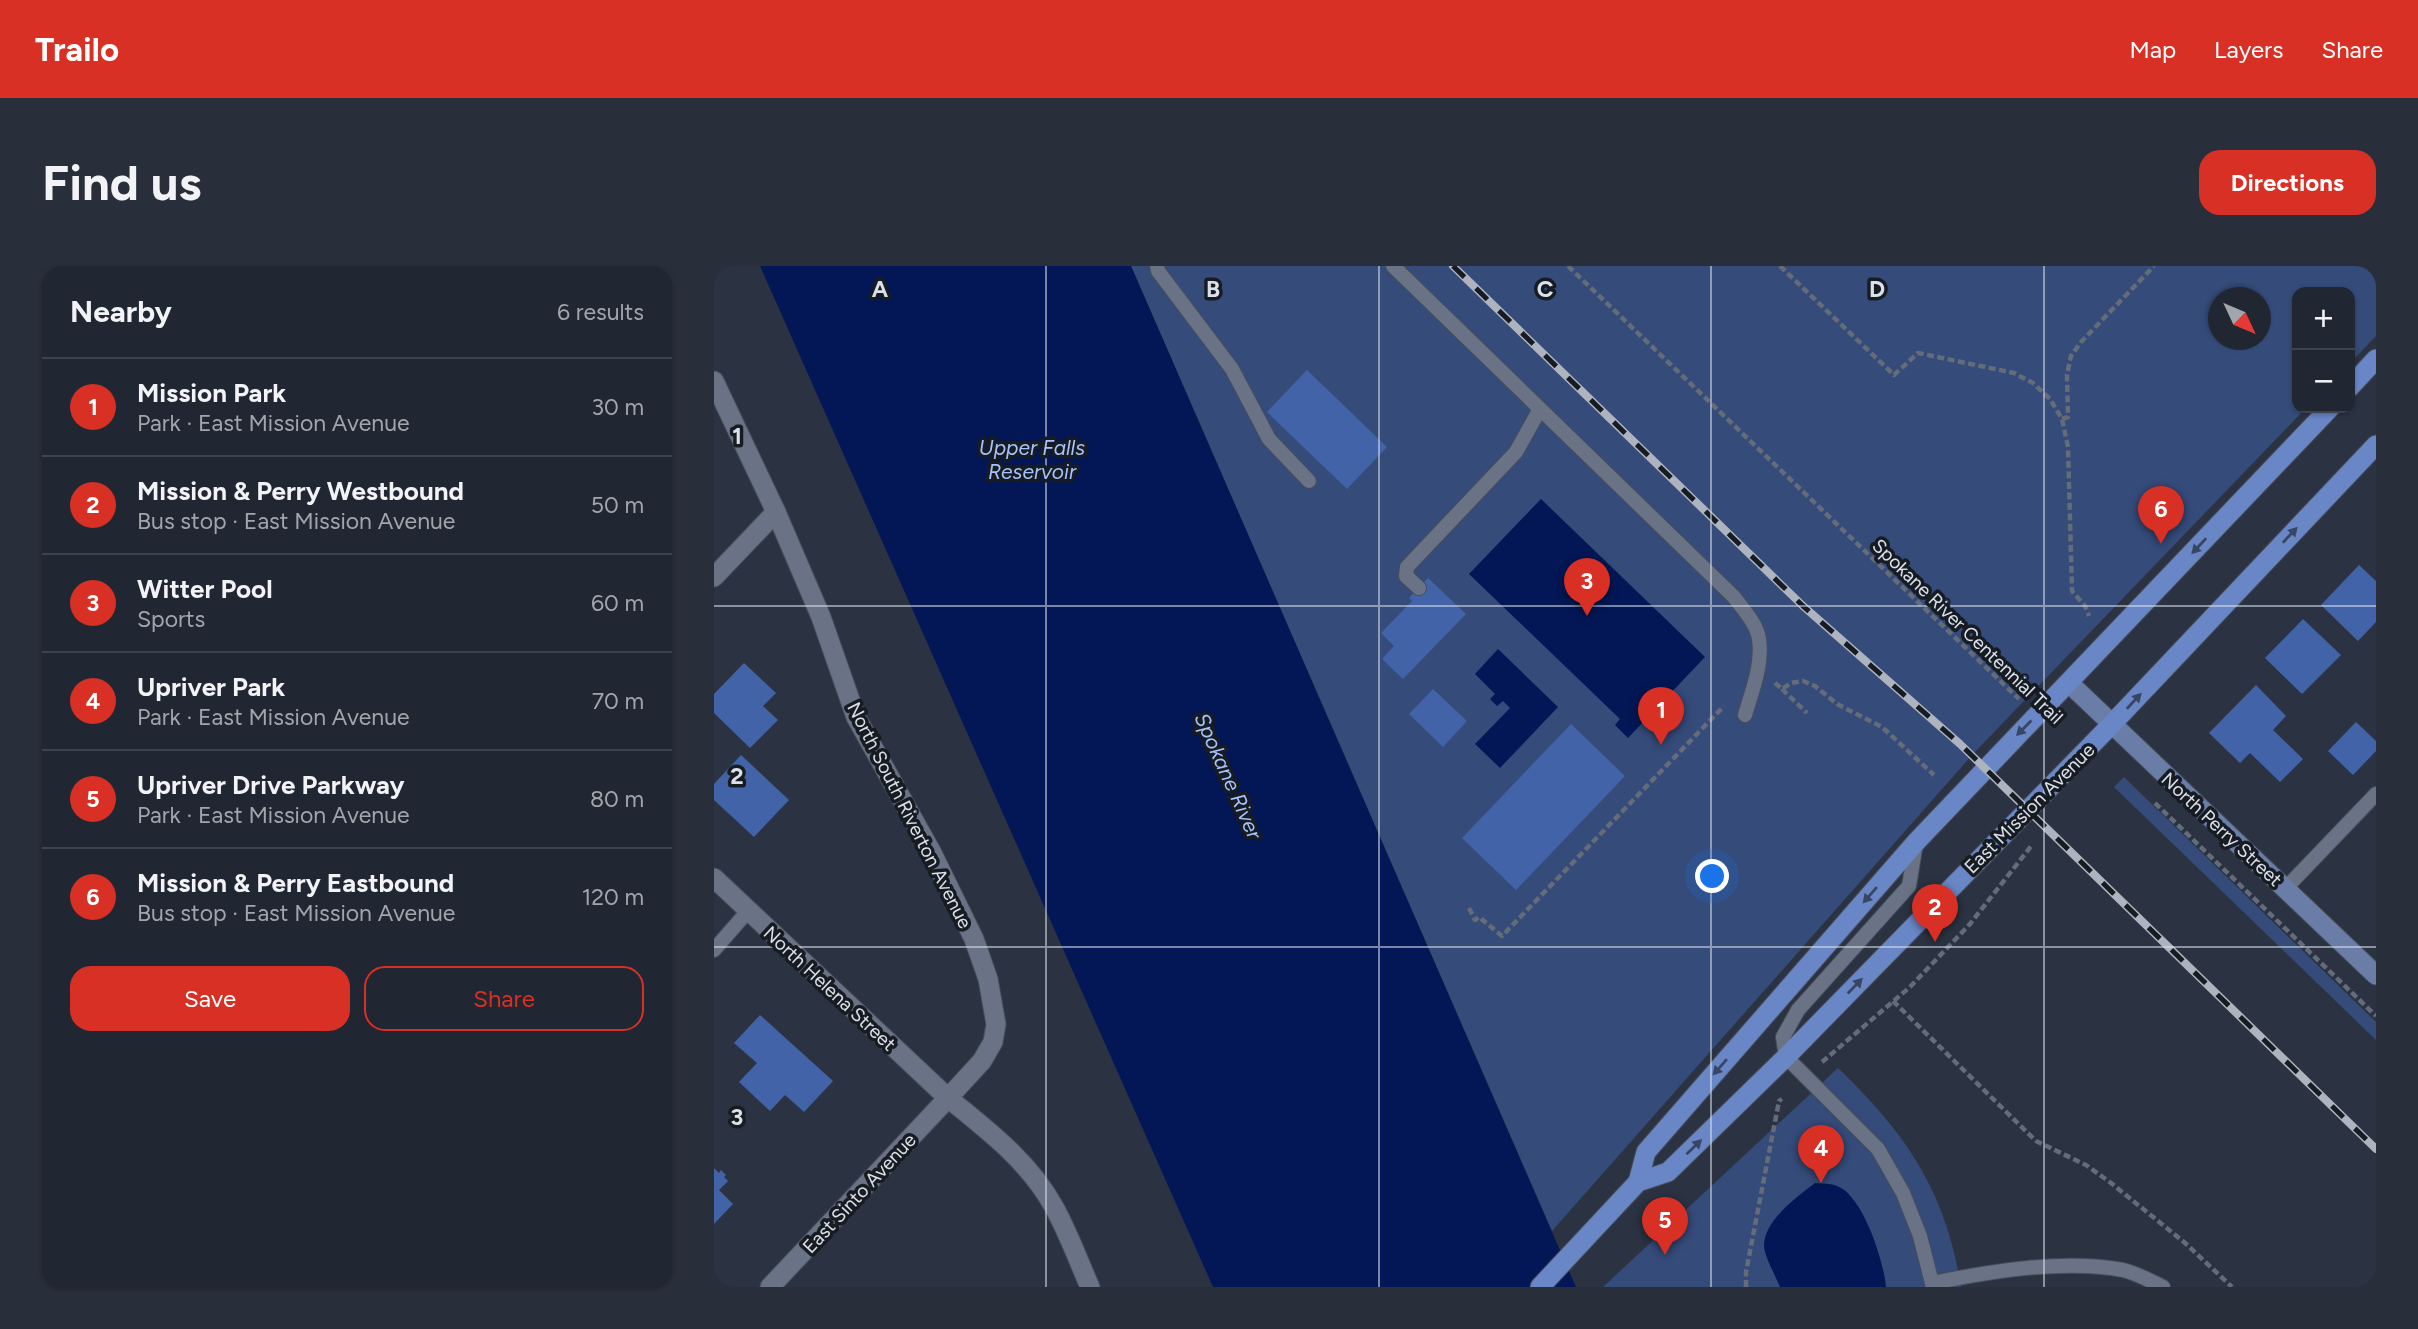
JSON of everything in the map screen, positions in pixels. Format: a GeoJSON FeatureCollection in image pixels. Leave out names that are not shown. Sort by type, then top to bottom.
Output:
{"type":"FeatureCollection","features":[{"type":"Feature","properties":{"kind":"main road"},"geometry":{"type":"LineString","coordinates":[[2355,382],[2376,359]]}},
{"type":"Feature","properties":{"kind":"main road","name":"East Mission Avenue"},"geometry":{"type":"LineString","coordinates":[[1634,1187],[1646,1152],[1917,841],[2325,413]]}},
{"type":"Feature","properties":{"kind":"main road","name":"East Mission Avenue"},"geometry":{"type":"LineString","coordinates":[[1540,1287],[1634,1187],[1668,1172],[1786,1057],[2111,725],[2376,445]]}},
{"type":"Feature","properties":{"kind":"main road","name":"North Perry Street"},"geometry":{"type":"LineString","coordinates":[[2069,683],[2376,975]]}},
{"type":"Feature","properties":{"kind":"street","name":"North South Riverton Avenue"},"geometry":{"type":"LineString","coordinates":[[714,381],[776,512],[821,617],[856,717],[932,853],[974,939],[988,979],[996,1024],[993,1042],[982,1061],[947,1098]]}},
{"type":"Feature","properties":{"kind":"street"},"geometry":{"type":"LineString","coordinates":[[714,577],[776,512]]}},
{"type":"Feature","properties":{"kind":"street","name":"North Helena Street"},"geometry":{"type":"LineString","coordinates":[[714,878],[947,1098]]}},
{"type":"Feature","properties":{"kind":"street"},"geometry":{"type":"LineString","coordinates":[[947,1098],[1001,1142],[1040,1185],[1054,1206],[1090,1287]]}},
{"type":"Feature","properties":{"kind":"street","name":"East Sinto Avenue"},"geometry":{"type":"LineString","coordinates":[[769,1287],[947,1098]]}},
{"type":"Feature","properties":{"kind":"lane"},"geometry":{"type":"LineString","coordinates":[[1157,266],[1158,271],[1231,369],[1269,439],[1309,481]]}},
{"type":"Feature","properties":{"kind":"lane"},"geometry":{"type":"LineString","coordinates":[[1393,266],[1734,597],[1752,621],[1759,638],[1757,672],[1745,715]]}},
{"type":"Feature","properties":{"kind":"lane"},"geometry":{"type":"LineString","coordinates":[[1419,588],[1406,576],[1407,567],[1516,452],[1540,409]]}},
{"type":"Feature","properties":{"kind":"lane"},"geometry":{"type":"LineString","coordinates":[[2286,889],[2376,794]]}},
{"type":"Feature","properties":{"kind":"lane"},"geometry":{"type":"LineString","coordinates":[[1917,841],[1909,886],[1798,1010],[1783,1037],[1786,1057],[1878,1149],[1903,1193],[1920,1236],[1933,1285],[2005,1271],[2065,1266],[2125,1270],[2163,1287]]}},
{"type":"Feature","properties":{"kind":"lane"},"geometry":{"type":"LineString","coordinates":[[714,950],[747,911]]}},
{"type":"Feature","properties":{"kind":"path","name":"Spokane River Centennial Trail"},"geometry":{"type":"LineString","coordinates":[[1568,266],[2036,716]]}},
{"type":"Feature","properties":{"kind":"path"},"geometry":{"type":"LineString","coordinates":[[1780,266],[1894,375],[1918,353],[2014,373],[2033,383],[2050,399],[2062,419],[2068,447],[2071,591],[2085,606],[2089,616]]}},
{"type":"Feature","properties":{"kind":"path"},"geometry":{"type":"LineString","coordinates":[[2062,419],[2068,417],[2067,375],[2071,356],[2081,342],[2154,266]]}},
{"type":"Feature","properties":{"kind":"path"},"geometry":{"type":"LineString","coordinates":[[1757,672],[1770,679],[1807,713]]}},
{"type":"Feature","properties":{"kind":"path"},"geometry":{"type":"LineString","coordinates":[[1782,689],[1791,683],[1803,681],[1815,686],[1837,704],[1882,727],[1934,775]]}},
{"type":"Feature","properties":{"kind":"path"},"geometry":{"type":"LineString","coordinates":[[1469,908],[1475,920],[1479,917],[1483,919],[1502,936],[1729,701]]}},
{"type":"Feature","properties":{"kind":"path"},"geometry":{"type":"LineString","coordinates":[[2154,802],[2376,1016]]}},
{"type":"Feature","properties":{"kind":"path"},"geometry":{"type":"LineString","coordinates":[[1746,1287],[1746,1272],[1779,1101],[1910,986],[1970,923],[2037,838]]}},
{"type":"Feature","properties":{"kind":"path"},"geometry":{"type":"LineString","coordinates":[[1893,1001],[2036,1140],[2086,1165],[2111,1183],[2185,1242],[2232,1287]]}},
{"type":"Feature","properties":{"kind":"shaded area"},"geometry":{"type":"Polygon","coordinates":[[[1131,266],[2376,266],[2376,336],[2355,358],[2355,287],[2292,287],[2292,413],[2301,413],[1973,754],[1552,1231],[1131,266]]]}},
{"type":"Feature","properties":{"kind":"shaded area"},"geometry":{"type":"Polygon","coordinates":[[[2124,777],[2376,1022],[2376,1040],[2114,787],[2124,777]]]}},
{"type":"Feature","properties":{"kind":"shaded area"},"geometry":{"type":"Polygon","coordinates":[[[1838,1068],[1884,1116],[1919,1166],[1945,1222],[1961,1287],[1603,1287],[1838,1068]]]}},
{"type":"Feature","properties":{"kind":"water","name":"Upper Falls Reservoir"},"geometry":{"type":"Polygon","coordinates":[[[760,266],[1131,266],[1576,1287],[1213,1287],[760,266]]]}},
{"type":"Feature","properties":{"kind":"water"},"geometry":{"type":"Polygon","coordinates":[[[1541,499],[1705,657],[1628,738],[1615,725],[1620,719],[1469,574],[1541,499]]]}},
{"type":"Feature","properties":{"kind":"water"},"geometry":{"type":"Polygon","coordinates":[[[1498,649],[1558,707],[1500,768],[1475,744],[1510,708],[1503,701],[1497,706],[1490,699],[1495,694],[1475,674],[1498,649]]]}},
{"type":"Feature","properties":{"kind":"water"},"geometry":{"type":"Polygon","coordinates":[[[1815,1183],[1837,1186],[1855,1202],[1876,1246],[1886,1287],[1780,1287],[1765,1250],[1765,1236],[1775,1218],[1815,1183]]]}},
{"type":"Feature","properties":{"kind":"building"},"geometry":{"type":"Polygon","coordinates":[[[1307,370],[1387,447],[1347,489],[1267,412],[1307,370]]]}},
{"type":"Feature","properties":{"kind":"building"},"geometry":{"type":"Polygon","coordinates":[[[2359,565],[2376,581],[2376,622],[2358,641],[2321,605],[2359,565]]]}},
{"type":"Feature","properties":{"kind":"building"},"geometry":{"type":"Polygon","coordinates":[[[1428,578],[1466,614],[1403,679],[1382,659],[1394,646],[1381,633],[1412,601],[1409,598],[1428,578]]]}},
{"type":"Feature","properties":{"kind":"building"},"geometry":{"type":"Polygon","coordinates":[[[2303,619],[2341,655],[2302,694],[2265,658],[2303,619]]]}},
{"type":"Feature","properties":{"kind":"building"},"geometry":{"type":"Polygon","coordinates":[[[744,663],[776,693],[763,706],[778,720],[750,748],[714,713],[714,694],[744,663]]]}},
{"type":"Feature","properties":{"kind":"building"},"geometry":{"type":"Polygon","coordinates":[[[2256,685],[2286,716],[2273,730],[2303,759],[2280,782],[2250,753],[2240,763],[2209,733],[2256,685]]]}},
{"type":"Feature","properties":{"kind":"building"},"geometry":{"type":"Polygon","coordinates":[[[1433,689],[1467,721],[1443,747],[1409,714],[1433,689]]]}},
{"type":"Feature","properties":{"kind":"building"},"geometry":{"type":"Polygon","coordinates":[[[2356,722],[2376,741],[2376,751],[2353,775],[2328,751],[2356,722]]]}},
{"type":"Feature","properties":{"kind":"building"},"geometry":{"type":"Polygon","coordinates":[[[1571,724],[1625,776],[1516,890],[1462,838],[1571,724]]]}},
{"type":"Feature","properties":{"kind":"building"},"geometry":{"type":"Polygon","coordinates":[[[741,755],[789,800],[754,837],[714,800],[714,784],[741,755]]]}},
{"type":"Feature","properties":{"kind":"building"},"geometry":{"type":"Polygon","coordinates":[[[760,1015],[833,1081],[804,1112],[785,1095],[770,1111],[739,1082],[757,1063],[734,1043],[760,1015]]]}},
{"type":"Feature","properties":{"kind":"building"},"geometry":{"type":"Polygon","coordinates":[[[714,1168],[726,1175],[724,1177],[728,1181],[719,1190],[733,1204],[714,1224],[714,1168]]]}},
{"type":"Feature","properties":{"kind":"railway"},"geometry":{"type":"LineString","coordinates":[[1453,266],[1803,606],[1960,744],[2376,1149]]}},
{"type":"Feature","properties":{"kind":"place","name":"Mission & Perry Eastbound"},"geometry":{"type":"Point","coordinates":[2161,544]}},
{"type":"Feature","properties":{"kind":"place","name":"Witter Pool"},"geometry":{"type":"Point","coordinates":[1587,616]}},
{"type":"Feature","properties":{"kind":"place","name":"Mission Park"},"geometry":{"type":"Point","coordinates":[1661,745]}},
{"type":"Feature","properties":{"kind":"place","name":"Mission & Perry Westbound"},"geometry":{"type":"Point","coordinates":[1935,942]}},
{"type":"Feature","properties":{"kind":"place","name":"Upriver Park"},"geometry":{"type":"Point","coordinates":[1821,1183]}},
{"type":"Feature","properties":{"kind":"place","name":"Upriver Drive Parkway"},"geometry":{"type":"Point","coordinates":[1665,1255]}},
{"type":"Feature","properties":{"kind":"water label","name":"Spokane River"},"geometry":{"type":"Point","coordinates":[1228,776]}}]}
